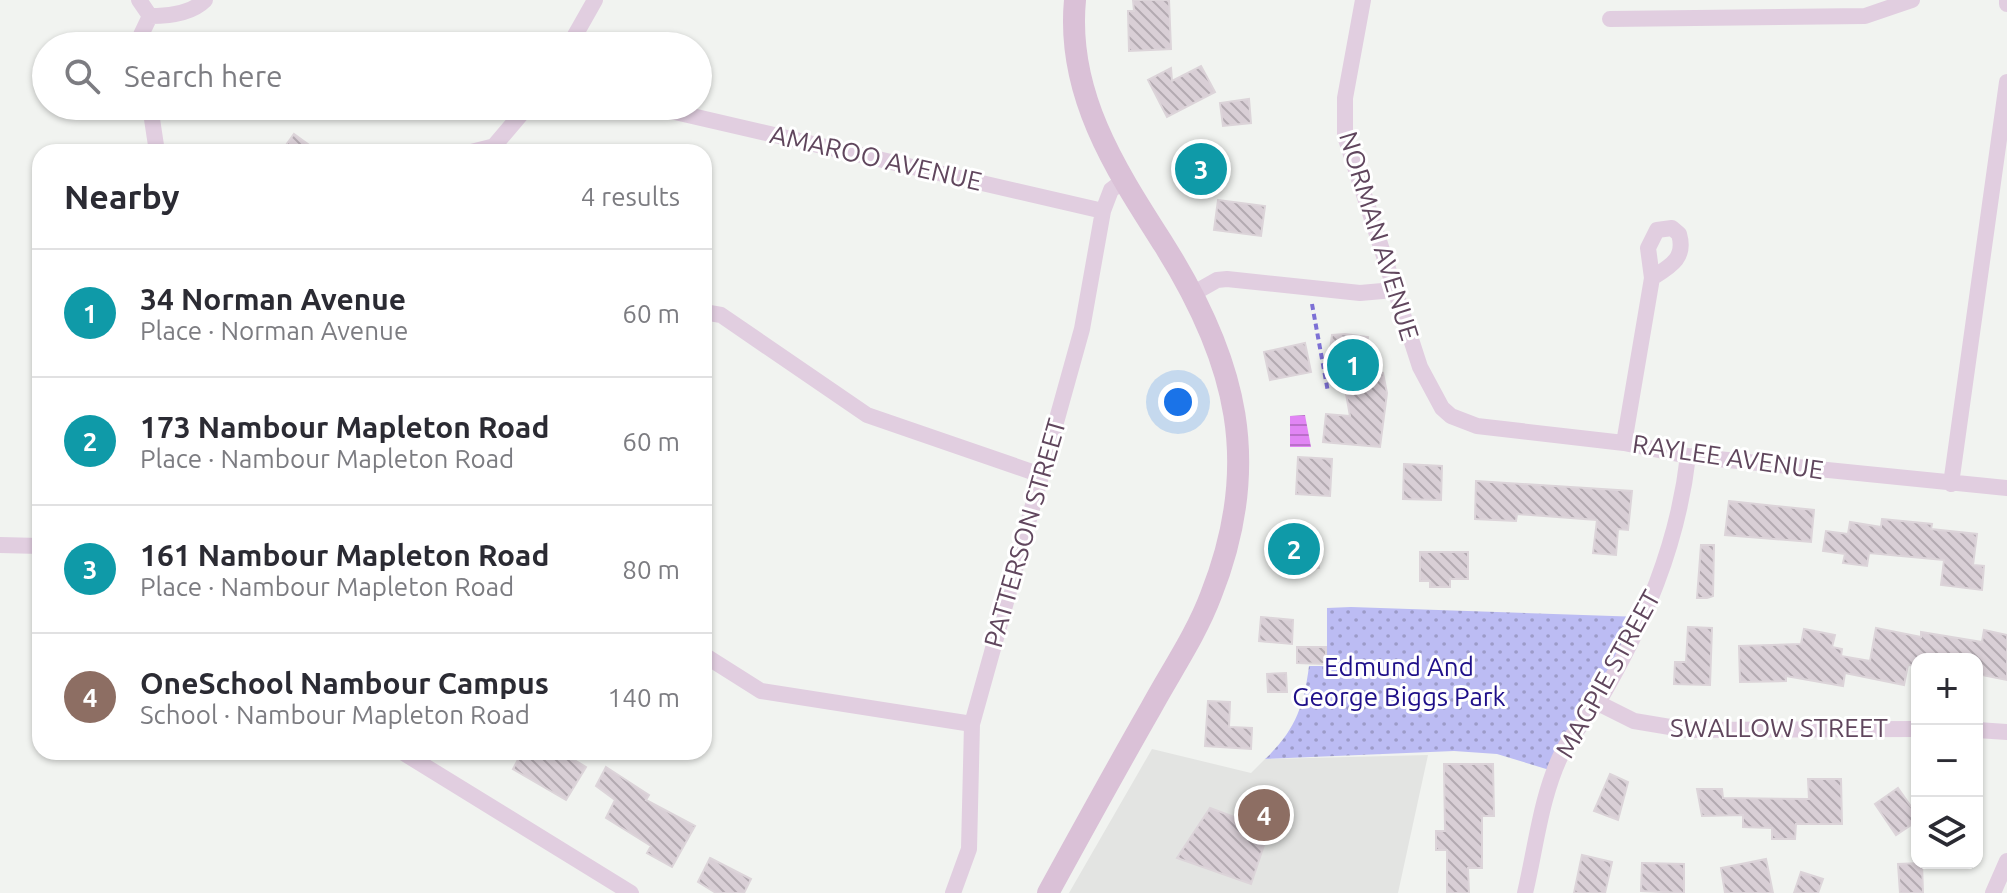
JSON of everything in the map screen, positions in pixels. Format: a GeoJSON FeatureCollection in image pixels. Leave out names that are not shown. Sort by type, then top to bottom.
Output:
{"type":"FeatureCollection","features":[{"type":"Feature","properties":{"kind":"main road"},"geometry":{"type":"LineString","coordinates":[[1048,893],[1211,596],[1233,522],[1239,469],[1229,388],[1219,350],[1194,293],[1102,142],[1076,54],[1075,0]]}},
{"type":"Feature","properties":{"kind":"street"},"geometry":{"type":"LineString","coordinates":[[139,0],[150,16]]}},
{"type":"Feature","properties":{"kind":"street"},"geometry":{"type":"LineString","coordinates":[[150,16],[164,16],[199,7],[205,0]]}},
{"type":"Feature","properties":{"kind":"street"},"geometry":{"type":"LineString","coordinates":[[577,32],[595,0]]}},
{"type":"Feature","properties":{"kind":"street","name":"NORMAN AVENUE"},"geometry":{"type":"LineString","coordinates":[[1363,0],[1345,98],[1345,136],[1427,384],[1451,416]]}},
{"type":"Feature","properties":{"kind":"street"},"geometry":{"type":"LineString","coordinates":[[1610,19],[1865,16],[1912,0]]}},
{"type":"Feature","properties":{"kind":"street"},"geometry":{"type":"LineString","coordinates":[[142,32],[150,16]]}},
{"type":"Feature","properties":{"kind":"street"},"geometry":{"type":"LineString","coordinates":[[1951,484],[2007,82]]}},
{"type":"Feature","properties":{"kind":"street"},"geometry":{"type":"LineString","coordinates":[[152,120],[156,144]]}},
{"type":"Feature","properties":{"kind":"street"},"geometry":{"type":"LineString","coordinates":[[496,144],[516,120]]}},
{"type":"Feature","properties":{"kind":"street","name":"AMAROO AVENUE"},"geometry":{"type":"LineString","coordinates":[[710,120],[1103,211]]}},
{"type":"Feature","properties":{"kind":"street","name":"PATTERSON STREET"},"geometry":{"type":"LineString","coordinates":[[953,893],[969,849],[972,724],[1082,329],[1103,211],[1111,190],[1123,181]]}},
{"type":"Feature","properties":{"kind":"street"},"geometry":{"type":"LineString","coordinates":[[1624,443],[1652,278]]}},
{"type":"Feature","properties":{"kind":"street"},"geometry":{"type":"LineString","coordinates":[[1194,293],[1217,280],[1377,294],[1394,290]]}},
{"type":"Feature","properties":{"kind":"street"},"geometry":{"type":"LineString","coordinates":[[712,313],[721,315],[867,415],[1041,475]]}},
{"type":"Feature","properties":{"kind":"street","name":"RAYLEE AVENUE"},"geometry":{"type":"LineString","coordinates":[[1451,416],[1477,426],[1624,443],[1688,456],[2007,488]]}},
{"type":"Feature","properties":{"kind":"street","name":"MAGPIE STREET"},"geometry":{"type":"LineString","coordinates":[[1525,893],[1547,794],[1563,750],[1598,703],[1660,580],[1682,506],[1688,456]]}},
{"type":"Feature","properties":{"kind":"street"},"geometry":{"type":"LineString","coordinates":[[0,545],[32,546]]}},
{"type":"Feature","properties":{"kind":"street"},"geometry":{"type":"LineString","coordinates":[[712,660],[761,691],[972,724]]}},
{"type":"Feature","properties":{"kind":"street","name":"SWALLOW STREET"},"geometry":{"type":"LineString","coordinates":[[1598,703],[1634,721],[1688,730],[1911,729]]}},
{"type":"Feature","properties":{"kind":"street"},"geometry":{"type":"LineString","coordinates":[[1983,730],[2007,732]]}},
{"type":"Feature","properties":{"kind":"street"},"geometry":{"type":"LineString","coordinates":[[415,760],[631,893]]}},
{"type":"Feature","properties":{"kind":"street"},"geometry":{"type":"LineString","coordinates":[[1993,893],[2007,861]]}},
{"type":"Feature","properties":{"kind":"path"},"geometry":{"type":"LineString","coordinates":[[1310,288],[1328,392]]}},
{"type":"Feature","properties":{"kind":"shaded area"},"geometry":{"type":"Polygon","coordinates":[[[1305,415],[1311,447],[1290,447],[1290,416],[1305,415]]]}},
{"type":"Feature","properties":{"kind":"shaded area"},"geometry":{"type":"Polygon","coordinates":[[[1152,749],[1251,773],[1265,759],[1428,755],[1398,893],[1069,893],[1152,749]]]}},
{"type":"Feature","properties":{"kind":"green space","name":"Edmund And George Biggs Park"},"geometry":{"type":"Polygon","coordinates":[[[1327,608],[1642,617],[1556,772],[1497,754],[1454,751],[1265,759],[1291,728],[1304,693],[1309,666],[1327,666],[1327,608]]]}},
{"type":"Feature","properties":{"kind":"building"},"geometry":{"type":"Polygon","coordinates":[[[1133,0],[1169,0],[1171,49],[1129,51],[1128,11],[1134,11],[1133,0]]]}},
{"type":"Feature","properties":{"kind":"building"},"geometry":{"type":"Polygon","coordinates":[[[1201,66],[1215,92],[1167,117],[1148,80],[1171,68],[1172,81],[1201,66]]]}},
{"type":"Feature","properties":{"kind":"building"},"geometry":{"type":"Polygon","coordinates":[[[1249,99],[1251,123],[1223,126],[1220,103],[1249,99]]]}},
{"type":"Feature","properties":{"kind":"building"},"geometry":{"type":"Polygon","coordinates":[[[294,134],[308,144],[287,144],[294,134]]]}},
{"type":"Feature","properties":{"kind":"building"},"geometry":{"type":"Polygon","coordinates":[[[1222,153],[1225,182],[1180,186],[1178,157],[1222,153]]]}},
{"type":"Feature","properties":{"kind":"building"},"geometry":{"type":"Polygon","coordinates":[[[1218,200],[1265,206],[1261,236],[1214,230],[1218,200]]]}},
{"type":"Feature","properties":{"kind":"building"},"geometry":{"type":"Polygon","coordinates":[[[1332,335],[1368,337],[1363,376],[1383,373],[1387,393],[1380,447],[1323,442],[1326,414],[1350,416],[1341,366],[1328,364],[1332,335]]]}},
{"type":"Feature","properties":{"kind":"building"},"geometry":{"type":"Polygon","coordinates":[[[1305,343],[1311,372],[1270,380],[1264,352],[1305,343]]]}},
{"type":"Feature","properties":{"kind":"building"},"geometry":{"type":"Polygon","coordinates":[[[1298,457],[1332,459],[1330,496],[1296,494],[1298,457]]]}},
{"type":"Feature","properties":{"kind":"building"},"geometry":{"type":"Polygon","coordinates":[[[1404,464],[1442,466],[1441,500],[1403,499],[1404,464]]]}},
{"type":"Feature","properties":{"kind":"building"},"geometry":{"type":"Polygon","coordinates":[[[1476,481],[1632,491],[1628,530],[1618,529],[1616,555],[1593,553],[1597,520],[1517,514],[1516,521],[1475,519],[1476,481]]]}},
{"type":"Feature","properties":{"kind":"building"},"geometry":{"type":"Polygon","coordinates":[[[1729,501],[1814,510],[1811,542],[1725,535],[1729,501]]]}},
{"type":"Feature","properties":{"kind":"building"},"geometry":{"type":"Polygon","coordinates":[[[1882,519],[1932,524],[1931,529],[1977,534],[1973,565],[1984,566],[1982,590],[1941,585],[1944,560],[1869,553],[1867,566],[1843,563],[1845,554],[1823,551],[1826,531],[1848,534],[1850,522],[1881,527],[1882,519]]]}},
{"type":"Feature","properties":{"kind":"building"},"geometry":{"type":"Polygon","coordinates":[[[1307,524],[1310,549],[1316,548],[1319,568],[1281,573],[1275,529],[1307,524]]]}},
{"type":"Feature","properties":{"kind":"building"},"geometry":{"type":"Polygon","coordinates":[[[1701,545],[1714,545],[1713,596],[1707,598],[1697,598],[1701,545]]]}},
{"type":"Feature","properties":{"kind":"building"},"geometry":{"type":"Polygon","coordinates":[[[1420,552],[1468,552],[1468,579],[1450,579],[1450,587],[1430,587],[1430,581],[1420,581],[1420,552]]]}},
{"type":"Feature","properties":{"kind":"building"},"geometry":{"type":"Polygon","coordinates":[[[1261,617],[1293,620],[1292,644],[1259,641],[1261,617]]]}},
{"type":"Feature","properties":{"kind":"building"},"geometry":{"type":"Polygon","coordinates":[[[1688,627],[1712,628],[1710,685],[1674,684],[1675,662],[1686,662],[1688,627]]]}},
{"type":"Feature","properties":{"kind":"building"},"geometry":{"type":"Polygon","coordinates":[[[1876,628],[1921,637],[1921,632],[1982,642],[1984,630],[2007,635],[2007,680],[1983,675],[1983,653],[1911,653],[1911,665],[1908,665],[1904,685],[1845,673],[1843,686],[1786,676],[1786,681],[1740,682],[1739,646],[1801,644],[1804,629],[1835,635],[1832,647],[1842,649],[1841,656],[1870,661],[1876,628]]]}},
{"type":"Feature","properties":{"kind":"building"},"geometry":{"type":"Polygon","coordinates":[[[1297,647],[1326,647],[1326,664],[1297,663],[1297,647]]]}},
{"type":"Feature","properties":{"kind":"building"},"geometry":{"type":"Polygon","coordinates":[[[1286,673],[1287,692],[1268,692],[1267,674],[1286,673]]]}},
{"type":"Feature","properties":{"kind":"building"},"geometry":{"type":"Polygon","coordinates":[[[1208,701],[1230,702],[1229,727],[1252,728],[1251,749],[1205,746],[1208,701]]]}},
{"type":"Feature","properties":{"kind":"building"},"geometry":{"type":"Polygon","coordinates":[[[518,760],[574,760],[586,767],[566,800],[513,769],[518,760]]]}},
{"type":"Feature","properties":{"kind":"building"},"geometry":{"type":"Polygon","coordinates":[[[1444,764],[1493,764],[1494,816],[1482,816],[1482,868],[1468,868],[1469,893],[1447,893],[1447,850],[1436,850],[1436,831],[1445,831],[1444,764]]]}},
{"type":"Feature","properties":{"kind":"building"},"geometry":{"type":"Polygon","coordinates":[[[606,767],[649,795],[646,800],[695,826],[672,867],[647,853],[651,846],[606,818],[615,800],[596,786],[606,767]]]}},
{"type":"Feature","properties":{"kind":"building"},"geometry":{"type":"Polygon","coordinates":[[[1610,774],[1628,782],[1618,820],[1594,811],[1610,774]]]}},
{"type":"Feature","properties":{"kind":"building"},"geometry":{"type":"Polygon","coordinates":[[[1808,779],[1841,779],[1842,824],[1796,824],[1795,839],[1772,839],[1772,828],[1743,827],[1743,815],[1702,816],[1697,789],[1722,789],[1723,798],[1809,799],[1808,779]]]}},
{"type":"Feature","properties":{"kind":"building"},"geometry":{"type":"Polygon","coordinates":[[[1898,788],[1911,806],[1911,825],[1896,835],[1875,804],[1898,788]]]}},
{"type":"Feature","properties":{"kind":"building"},"geometry":{"type":"Polygon","coordinates":[[[1210,808],[1269,830],[1251,884],[1177,858],[1210,808]]]}},
{"type":"Feature","properties":{"kind":"building"},"geometry":{"type":"Polygon","coordinates":[[[1582,855],[1612,862],[1605,893],[1574,893],[1582,855]]]}},
{"type":"Feature","properties":{"kind":"building"},"geometry":{"type":"Polygon","coordinates":[[[710,858],[751,879],[744,893],[716,893],[698,882],[710,858]]]}},
{"type":"Feature","properties":{"kind":"building"},"geometry":{"type":"Polygon","coordinates":[[[1766,859],[1773,893],[1725,893],[1721,868],[1766,859]]]}},
{"type":"Feature","properties":{"kind":"building"},"geometry":{"type":"Polygon","coordinates":[[[1642,863],[1684,864],[1684,893],[1641,891],[1642,863]]]}},
{"type":"Feature","properties":{"kind":"building"},"geometry":{"type":"Polygon","coordinates":[[[1911,863],[1911,869],[1922,869],[1923,893],[1900,893],[1898,864],[1911,863]]]}},
{"type":"Feature","properties":{"kind":"building"},"geometry":{"type":"Polygon","coordinates":[[[1801,872],[1823,879],[1818,893],[1794,893],[1801,872]]]}},
{"type":"Feature","properties":{"kind":"place","name":"161 Nambour Mapleton Road"},"geometry":{"type":"Point","coordinates":[1201,169]}},
{"type":"Feature","properties":{"kind":"place","name":"34 Norman Avenue"},"geometry":{"type":"Point","coordinates":[1353,365]}},
{"type":"Feature","properties":{"kind":"place","name":"173 Nambour Mapleton Road"},"geometry":{"type":"Point","coordinates":[1294,549]}},
{"type":"Feature","properties":{"kind":"place","name":"OneSchool Nambour Campus"},"geometry":{"type":"Point","coordinates":[1264,815]}}]}
